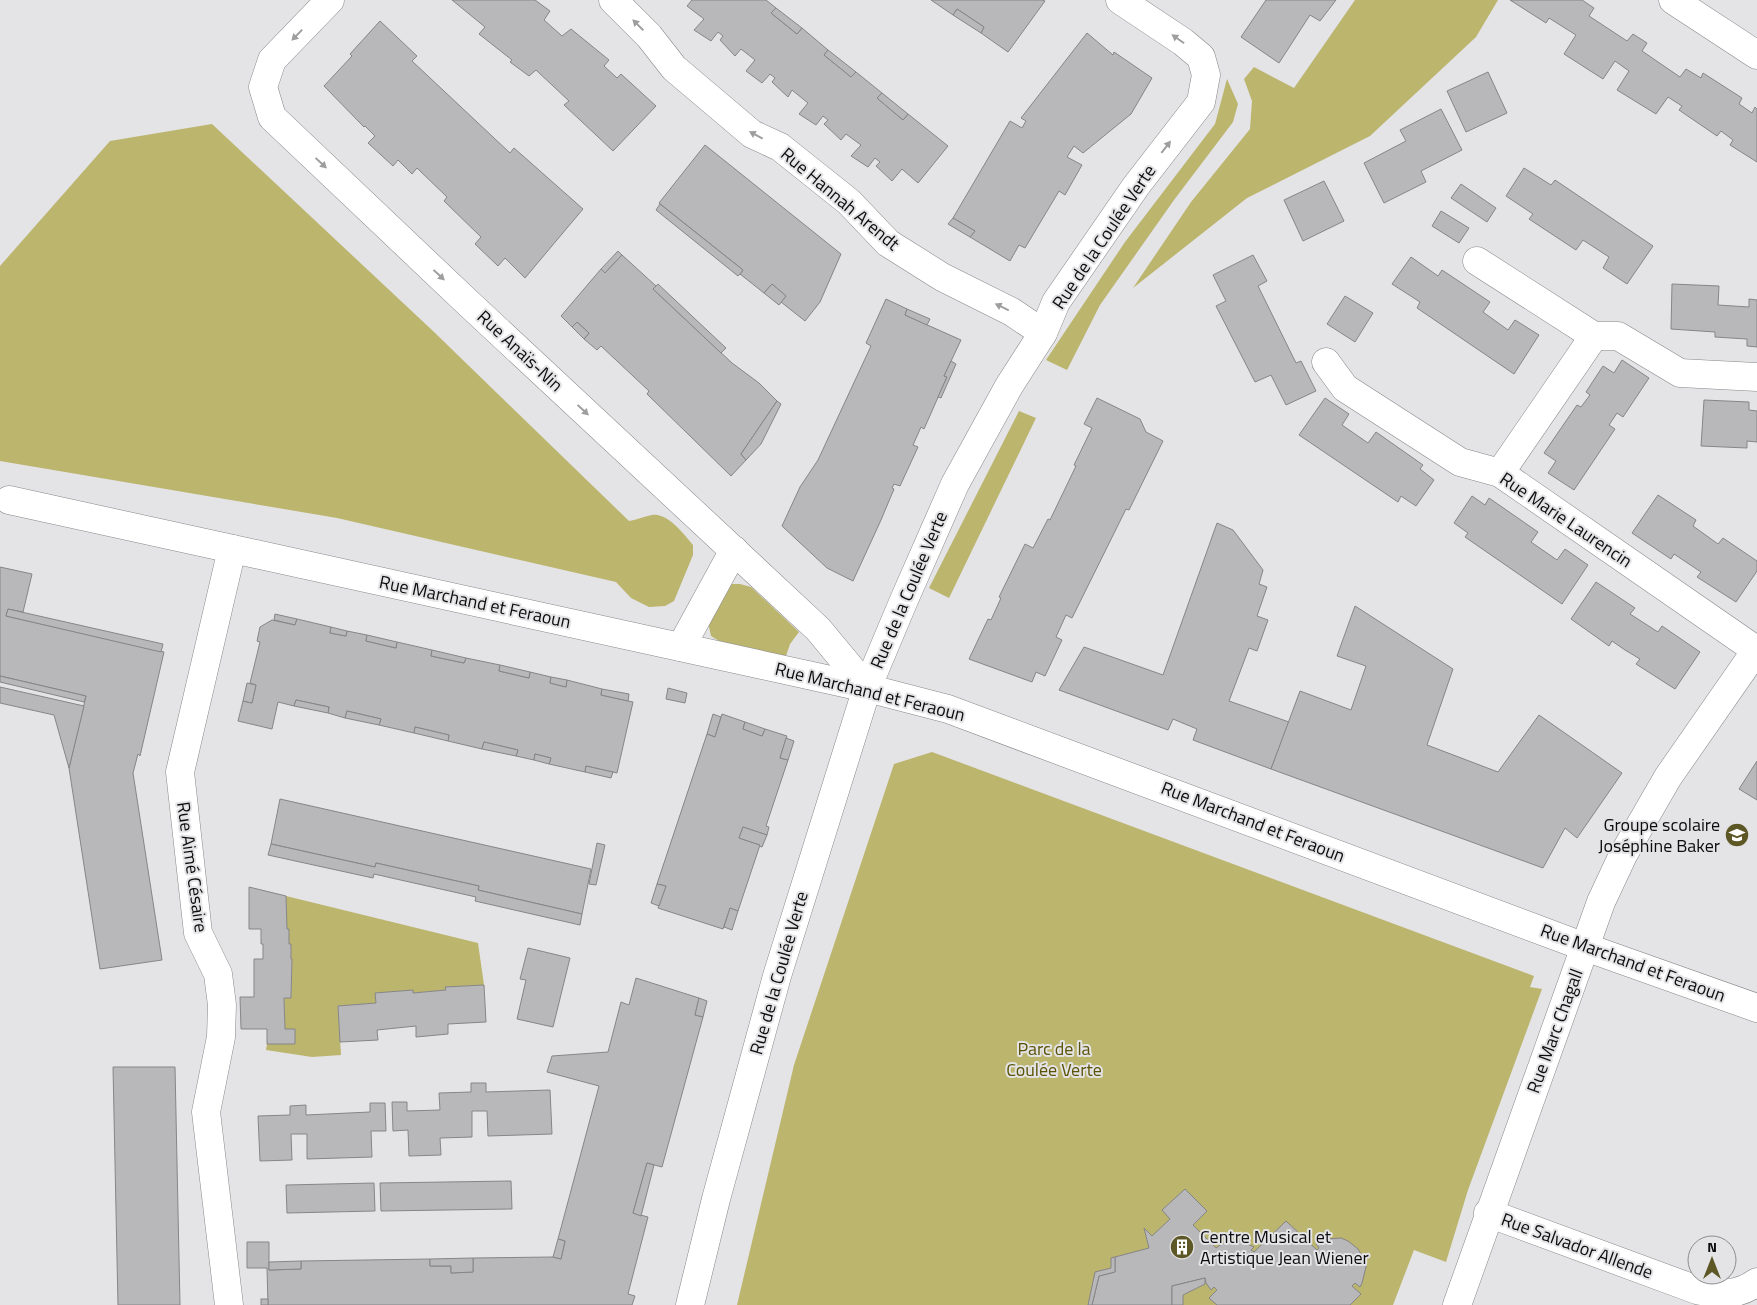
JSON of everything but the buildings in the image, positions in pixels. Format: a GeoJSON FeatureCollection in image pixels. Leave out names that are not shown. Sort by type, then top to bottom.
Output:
{"type":"FeatureCollection","features":[{"type":"Feature","properties":{"kind":"street","name":"Rue Anaïs-Nin"},"geometry":{"type":"LineString","coordinates":[[330,0],[272,60],[263,87],[272,117],[818,630],[867,688]]}},
{"type":"Feature","properties":{"kind":"street","name":"Rue Hannah Arendt"},"geometry":{"type":"LineString","coordinates":[[613,0],[649,36],[680,74],[752,134],[780,147],[849,202],[888,243],[942,277],[1012,312],[1043,333]]}},
{"type":"Feature","properties":{"kind":"street","name":"Rue de la Coulée Verte"},"geometry":{"type":"LineString","coordinates":[[690,1305],[764,1018],[867,688],[955,484],[1009,386],[1043,333],[1056,302],[1136,186],[1202,102],[1206,75],[1201,57],[1183,42],[1120,0]]}},
{"type":"Feature","properties":{"kind":"street"},"geometry":{"type":"LineString","coordinates":[[1673,0],[1755,49]]}},
{"type":"Feature","properties":{"kind":"street"},"geometry":{"type":"LineString","coordinates":[[1478,261],[1594,336],[1618,336],[1680,373],[1757,377]]}},
{"type":"Feature","properties":{"kind":"street"},"geometry":{"type":"LineString","coordinates":[[1500,473],[1594,336]]}},
{"type":"Feature","properties":{"kind":"street","name":"Rue Marie Laurencin"},"geometry":{"type":"LineString","coordinates":[[1326,362],[1345,388],[1460,462],[1500,473],[1757,650]]}},
{"type":"Feature","properties":{"kind":"street","name":"Rue Marchand et Feraoun"},"geometry":{"type":"LineString","coordinates":[[9,500],[867,688],[948,709],[1585,947],[1757,1008]]}},
{"type":"Feature","properties":{"kind":"street","name":"Rue Aimé Césaire"},"geometry":{"type":"LineString","coordinates":[[229,1305],[206,1112],[221,1037],[222,1005],[218,974],[198,933],[180,772],[232,549]]}},
{"type":"Feature","properties":{"kind":"street"},"geometry":{"type":"LineString","coordinates":[[681,647],[734,550]]}},
{"type":"Feature","properties":{"kind":"street","name":"Rue Marc Chagall"},"geometry":{"type":"LineString","coordinates":[[1488,1213],[1601,902],[1623,855],[1668,777],[1757,650]]}},
{"type":"Feature","properties":{"kind":"street","name":"Rue Salvador Allende"},"geometry":{"type":"LineString","coordinates":[[1457,1305],[1488,1213],[1697,1290],[1717,1294],[1738,1292],[1757,1282]]}},
{"type":"Feature","properties":{"kind":"green space"},"geometry":{"type":"Polygon","coordinates":[[[1355,0],[1498,0],[1476,37],[1370,136],[1247,198],[1133,288],[1191,202],[1250,129],[1252,101],[1244,79],[1254,67],[1294,88],[1355,0]]]}},
{"type":"Feature","properties":{"kind":"green space"},"geometry":{"type":"Polygon","coordinates":[[[1227,79],[1238,104],[1233,122],[1174,200],[1100,305],[1067,370],[1046,360],[1125,242],[1215,124],[1227,79]]]}},
{"type":"Feature","properties":{"kind":"green space"},"geometry":{"type":"Polygon","coordinates":[[[212,124],[433,331],[629,521],[658,515],[669,520],[680,530],[693,545],[693,555],[674,601],[665,606],[649,607],[631,598],[616,582],[337,518],[0,461],[0,266],[110,141],[212,124]]]}},
{"type":"Feature","properties":{"kind":"green space"},"geometry":{"type":"Polygon","coordinates":[[[1019,411],[1036,418],[949,598],[929,588],[1019,411]]]}},
{"type":"Feature","properties":{"kind":"green space"},"geometry":{"type":"Polygon","coordinates":[[[729,584],[751,587],[799,632],[790,644],[786,656],[719,641],[711,636],[707,618],[729,584]]]}},
{"type":"Feature","properties":{"kind":"green space","name":"Parc de la Coulée Verte"},"geometry":{"type":"Polygon","coordinates":[[[932,752],[1534,976],[1530,987],[1542,989],[1468,1190],[1446,1262],[1414,1250],[1393,1305],[737,1305],[794,1065],[894,764],[932,752]]]}},
{"type":"Feature","properties":{"kind":"green space"},"geometry":{"type":"Polygon","coordinates":[[[286,896],[478,943],[484,985],[446,987],[446,990],[413,993],[413,990],[375,993],[376,1003],[338,1006],[341,1055],[312,1057],[266,1050],[267,1044],[295,1044],[285,1029],[284,998],[291,997],[292,960],[287,929],[286,896]]]}},
{"type":"Feature","properties":{"kind":"place","name":"Groupe scolaire Joséphine Baker"},"geometry":{"type":"Point","coordinates":[1737,835]}},
{"type":"Feature","properties":{"kind":"place","name":"Centre Musical et Artistique Jean Wiener"},"geometry":{"type":"Point","coordinates":[1182,1247]}}]}
